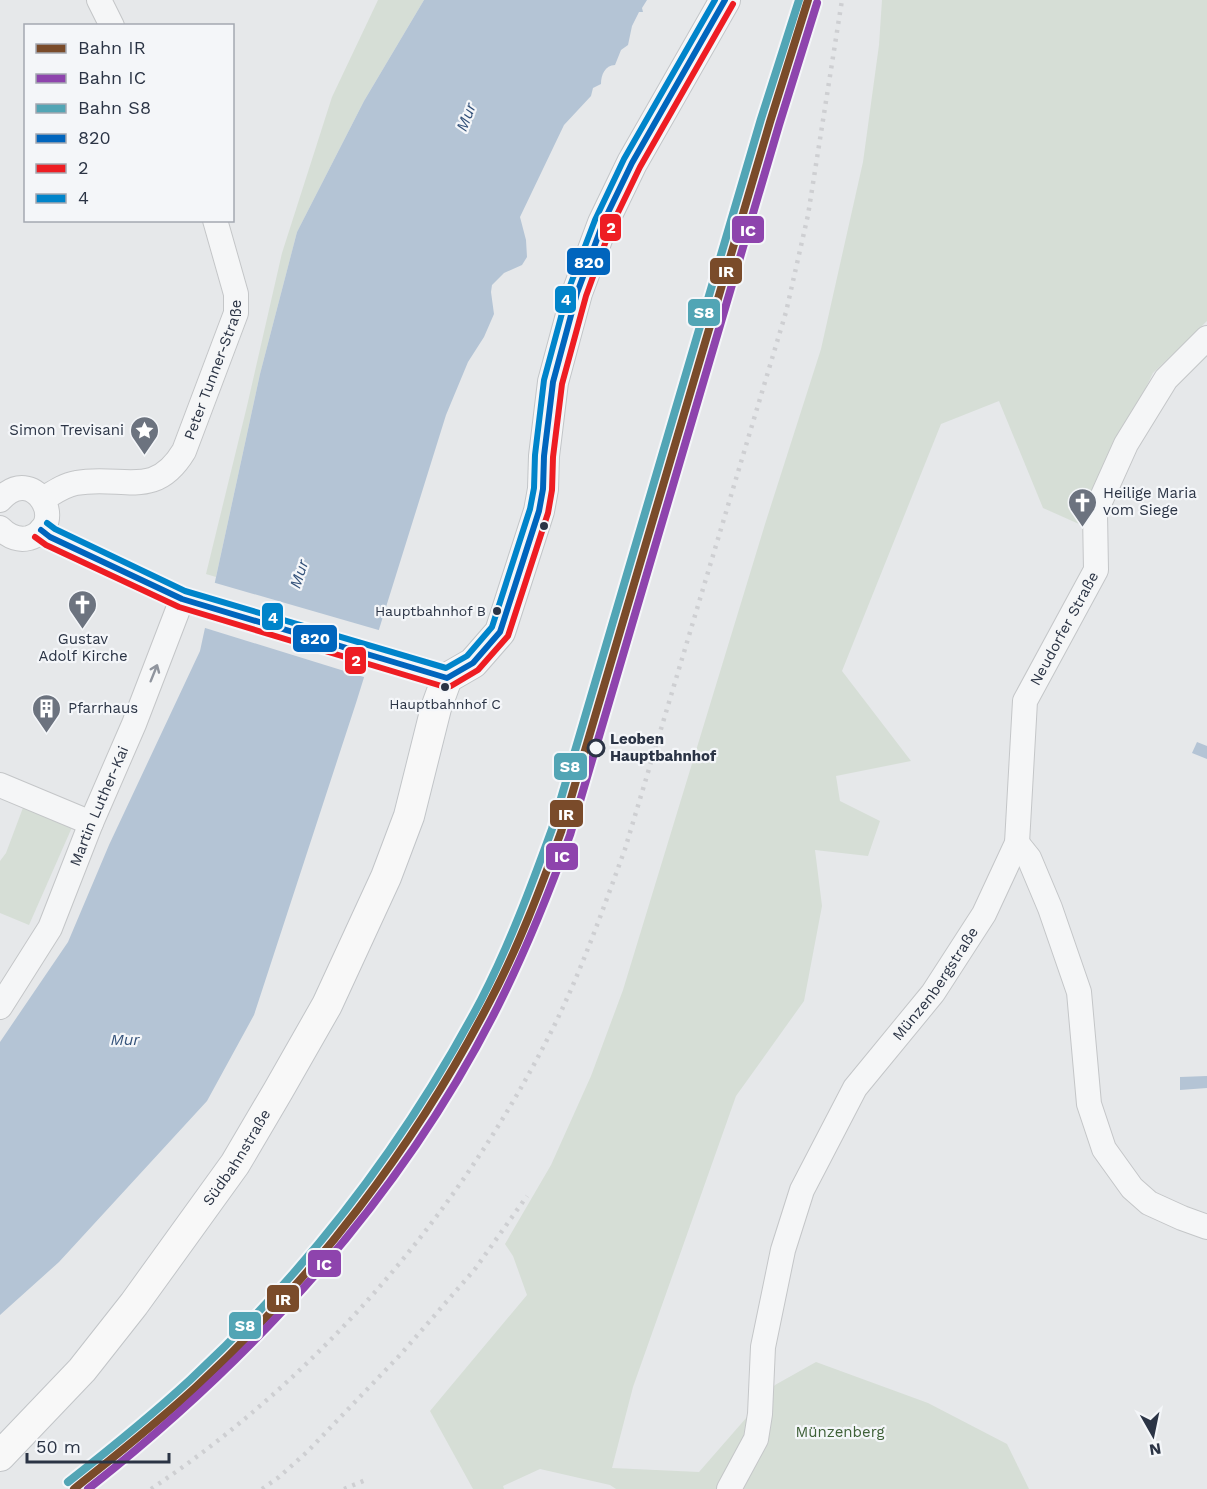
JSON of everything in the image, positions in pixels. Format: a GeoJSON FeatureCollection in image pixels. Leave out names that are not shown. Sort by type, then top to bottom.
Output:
{"type":"FeatureCollection","features":[{"type":"Feature","properties":{"kind":"main road"},"geometry":{"type":"LineString","coordinates":[[447,678],[473,663],[500,632],[543,489],[544,456],[553,382],[576,293],[603,223],[632,163],[726,0]]}},
{"type":"Feature","properties":{"kind":"main road","name":"Südbahnstraße"},"geometry":{"type":"LineString","coordinates":[[0,1456],[82,1370],[140,1295],[235,1164],[327,1005],[386,877],[409,816],[436,708],[447,678]]}},
{"type":"Feature","properties":{"kind":"street"},"geometry":{"type":"LineString","coordinates":[[99,0],[111,24]]}},
{"type":"Feature","properties":{"kind":"street","name":"Peter Tunner-Straße"},"geometry":{"type":"LineString","coordinates":[[43,499],[57,490],[76,483],[151,481],[164,475],[175,466],[184,451],[236,313],[236,294],[216,222]]}},
{"type":"Feature","properties":{"kind":"street","name":"Neudorfer Straße"},"geometry":{"type":"LineString","coordinates":[[1017,843],[1025,701],[1096,570],[1095,513],[1126,444],[1166,379],[1207,338]]}},
{"type":"Feature","properties":{"kind":"street"},"geometry":{"type":"LineString","coordinates":[[2,494],[17,488],[26,488],[43,499],[47,512],[46,523],[41,530],[27,539],[4,539]]}},
{"type":"Feature","properties":{"kind":"street"},"geometry":{"type":"LineString","coordinates":[[41,530],[50,537],[190,601],[447,678]]}},
{"type":"Feature","properties":{"kind":"street","name":"Martin Luther-Kai"},"geometry":{"type":"LineString","coordinates":[[0,1007],[50,928],[91,823],[190,601]]}},
{"type":"Feature","properties":{"kind":"street"},"geometry":{"type":"LineString","coordinates":[[0,784],[91,823]]}},
{"type":"Feature","properties":{"kind":"street"},"geometry":{"type":"LineString","coordinates":[[1017,843],[1029,858],[1050,909],[1079,992],[1089,1104],[1104,1149],[1132,1188],[1149,1203],[1207,1227]]}},
{"type":"Feature","properties":{"kind":"street","name":"Münzenbergstraße"},"geometry":{"type":"LineString","coordinates":[[729,1489],[756,1439],[760,1414],[763,1347],[783,1250],[802,1190],[855,1088],[924,1005],[972,936],[1017,843]]}},
{"type":"Feature","properties":{"kind":"green space"},"geometry":{"type":"Polygon","coordinates":[[[378,0],[424,0],[364,101],[297,232],[260,374],[216,577],[206,574],[282,253],[332,97],[378,0]]]}},
{"type":"Feature","properties":{"kind":"green space","name":"Münzenberg"},"geometry":{"type":"Polygon","coordinates":[[[882,0],[1207,0],[1207,321],[1153,373],[1079,524],[1043,508],[999,401],[941,424],[842,671],[911,761],[836,776],[840,801],[880,821],[868,856],[815,850],[822,906],[804,1001],[736,1096],[633,1387],[612,1468],[699,1472],[775,1385],[816,1362],[928,1403],[1007,1444],[1029,1489],[616,1489],[610,1485],[540,1469],[503,1486],[504,1489],[473,1489],[430,1411],[527,1295],[513,1256],[505,1244],[551,1165],[591,1076],[623,990],[821,349],[863,162],[879,45],[882,0]]]}},
{"type":"Feature","properties":{"kind":"green space"},"geometry":{"type":"Polygon","coordinates":[[[24,805],[73,825],[29,925],[0,913],[0,861],[6,853],[24,805]]]}},
{"type":"Feature","properties":{"kind":"water","name":"Mur"},"geometry":{"type":"Polygon","coordinates":[[[424,0],[647,0],[642,8],[643,12],[639,12],[632,26],[628,45],[621,50],[615,65],[606,69],[601,84],[593,88],[591,96],[564,125],[520,217],[526,240],[527,257],[522,265],[504,273],[492,285],[494,314],[484,337],[468,362],[446,415],[356,703],[254,1015],[207,1101],[59,1262],[0,1315],[0,1042],[68,942],[109,845],[200,651],[260,374],[297,232],[364,101],[424,0]]]}},
{"type":"Feature","properties":{"kind":"water"},"geometry":{"type":"Polygon","coordinates":[[[1197,742],[1207,746],[1207,759],[1192,753],[1197,742]]]}},
{"type":"Feature","properties":{"kind":"water"},"geometry":{"type":"Polygon","coordinates":[[[1207,1076],[1207,1088],[1180,1090],[1180,1077],[1207,1076]]]}},
{"type":"Feature","properties":{"kind":"pier"},"geometry":{"type":"Polygon","coordinates":[[[212,582],[382,631],[367,678],[202,627],[212,582]]]}},
{"type":"Feature","properties":{"kind":"railway"},"geometry":{"type":"LineString","coordinates":[[151,1489],[213,1444],[272,1396],[327,1343],[379,1287],[428,1228],[473,1166],[513,1101],[561,1012],[625,849],[786,312],[808,215],[842,0]]}},
{"type":"Feature","properties":{"kind":"railway"},"geometry":{"type":"LineString","coordinates":[[262,1489],[307,1452],[401,1354],[475,1269],[527,1196]]}},
{"type":"Feature","properties":{"kind":"railway"},"geometry":{"type":"LineString","coordinates":[[344,1489],[368,1479]]}},
{"type":"Feature","properties":{"kind":"rail line","name":"S8"},"geometry":{"type":"LineString","coordinates":[[68,1482],[190,1380],[274,1295],[314,1249],[387,1154],[420,1104],[452,1053],[491,980],[519,916],[552,829],[761,119],[799,0]]}},
{"type":"Feature","properties":{"kind":"rail line","name":"IR"},"geometry":{"type":"LineString","coordinates":[[74,1489],[196,1387],[281,1301],[321,1255],[359,1208],[429,1108],[500,982],[528,919],[561,832],[808,0]]}},
{"type":"Feature","properties":{"kind":"rail line","name":"IC"},"geometry":{"type":"LineString","coordinates":[[88,1489],[209,1385],[266,1329],[320,1270],[370,1208],[417,1143],[460,1076],[498,1006],[537,921],[570,835],[817,3]]}},
{"type":"Feature","properties":{"kind":"transit line","name":"4"},"geometry":{"type":"LineString","coordinates":[[47,523],[55,529],[185,591],[446,668],[467,656],[492,627],[530,509],[544,380],[568,291],[595,220],[624,159],[715,0]]}},
{"type":"Feature","properties":{"kind":"transit line","name":"820"},"geometry":{"type":"LineString","coordinates":[[41,530],[50,537],[182,599],[447,678],[473,663],[500,632],[539,511],[553,382],[577,293],[603,223],[632,163],[725,0]]}},
{"type":"Feature","properties":{"kind":"transit line","name":"2"},"geometry":{"type":"LineString","coordinates":[[35,537],[46,545],[179,607],[445,687],[451,686],[478,670],[508,636],[548,513],[562,384],[586,296],[611,227],[640,167],[733,4]]}},
{"type":"Feature","properties":{"kind":"place","name":"Simon Trevisani"},"geometry":{"type":"Point","coordinates":[145,456]}},
{"type":"Feature","properties":{"kind":"place","name":"Heilige Maria vom Siege"},"geometry":{"type":"Point","coordinates":[1082,528]}},
{"type":"Feature","properties":{"kind":"place","name":"Hauptbahnhof B"},"geometry":{"type":"Point","coordinates":[497,611]}},
{"type":"Feature","properties":{"kind":"place","name":"Gustav Adolf Kirche"},"geometry":{"type":"Point","coordinates":[83,630]}},
{"type":"Feature","properties":{"kind":"place","name":"Hauptbahnhof C"},"geometry":{"type":"Point","coordinates":[445,687]}},
{"type":"Feature","properties":{"kind":"place","name":"Pfarrhaus"},"geometry":{"type":"Point","coordinates":[47,734]}},
{"type":"Feature","properties":{"kind":"place","name":"Leoben Hauptbahnhof"},"geometry":{"type":"Point","coordinates":[596,748]}}]}
